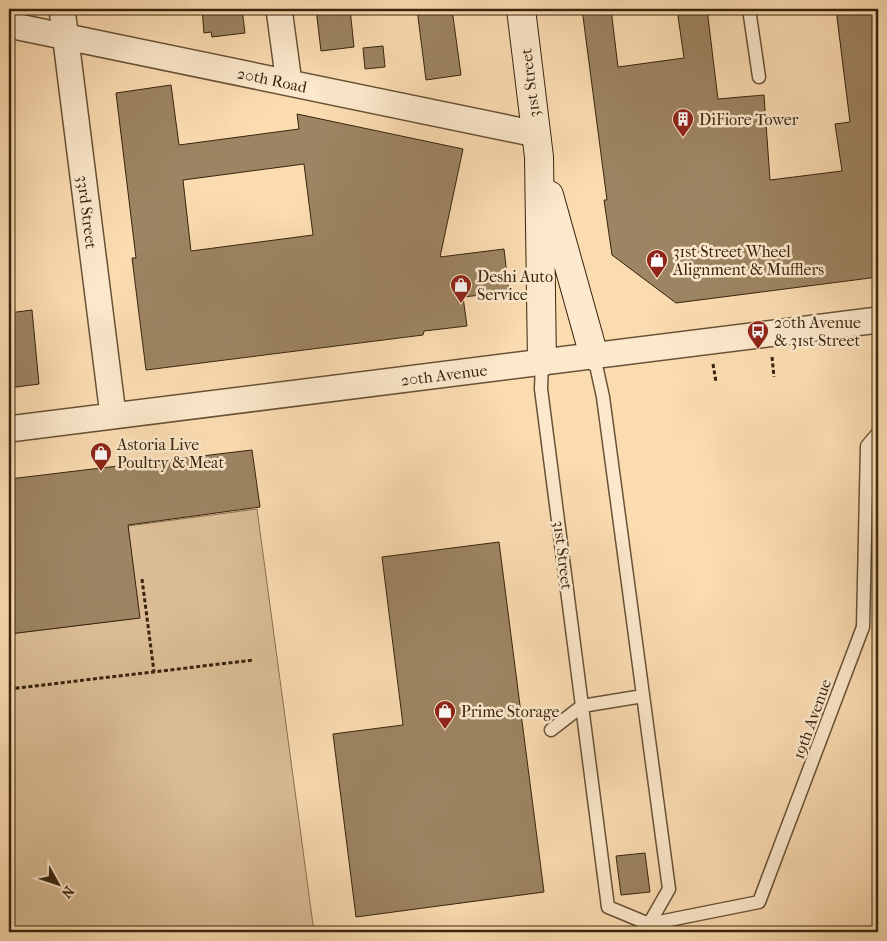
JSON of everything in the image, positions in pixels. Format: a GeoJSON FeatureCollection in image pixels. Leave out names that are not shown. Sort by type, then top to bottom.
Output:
{"type":"FeatureCollection","features":[{"type":"Feature","properties":{"kind":"street","name":"33rd Street"},"geometry":{"type":"LineString","coordinates":[[62,9],[113,415]]}},
{"type":"Feature","properties":{"kind":"street"},"geometry":{"type":"LineString","coordinates":[[279,9],[289,83]]}},
{"type":"Feature","properties":{"kind":"street","name":"31st Street"},"geometry":{"type":"LineString","coordinates":[[521,9],[537,146],[542,362]]}},
{"type":"Feature","properties":{"kind":"street","name":"20th Road"},"geometry":{"type":"LineString","coordinates":[[9,25],[289,83],[537,146]]}},
{"type":"Feature","properties":{"kind":"street","name":"31st Street"},"geometry":{"type":"LineString","coordinates":[[537,146],[594,356]]}},
{"type":"Feature","properties":{"kind":"street","name":"20th Avenue"},"geometry":{"type":"LineString","coordinates":[[9,428],[878,320]]}},
{"type":"Feature","properties":{"kind":"lane"},"geometry":{"type":"LineString","coordinates":[[749,9],[759,77]]}},
{"type":"Feature","properties":{"kind":"lane","name":"31st Street"},"geometry":{"type":"LineString","coordinates":[[542,362],[541,389],[608,907],[649,928],[669,889],[603,397],[594,356]]}},
{"type":"Feature","properties":{"kind":"lane","name":"19th Avenue"},"geometry":{"type":"LineString","coordinates":[[649,928],[760,902],[863,627],[867,446],[878,433]]}},
{"type":"Feature","properties":{"kind":"lane"},"geometry":{"type":"LineString","coordinates":[[551,730],[582,706],[643,696]]}},
{"type":"Feature","properties":{"kind":"path"},"geometry":{"type":"LineString","coordinates":[[773,367],[774,377]]}},
{"type":"Feature","properties":{"kind":"path"},"geometry":{"type":"LineString","coordinates":[[714,373],[716,382]]}},
{"type":"Feature","properties":{"kind":"path"},"geometry":{"type":"LineString","coordinates":[[142,579],[154,672]]}},
{"type":"Feature","properties":{"kind":"path"},"geometry":{"type":"LineString","coordinates":[[9,689],[254,660]]}},
{"type":"Feature","properties":{"kind":"shaded area"},"geometry":{"type":"Polygon","coordinates":[[[257,509],[314,932],[9,932],[9,634],[139,618],[128,526],[257,509]]]}},
{"type":"Feature","properties":{"kind":"building"},"geometry":{"type":"Polygon","coordinates":[[[202,9],[242,9],[245,33],[212,37],[211,32],[204,33],[202,9]]]}},
{"type":"Feature","properties":{"kind":"building"},"geometry":{"type":"Polygon","coordinates":[[[316,9],[350,9],[354,47],[321,51],[316,9]]]}},
{"type":"Feature","properties":{"kind":"building"},"geometry":{"type":"Polygon","coordinates":[[[417,9],[452,9],[461,75],[426,80],[417,9]]]}},
{"type":"Feature","properties":{"kind":"building"},"geometry":{"type":"Polygon","coordinates":[[[582,9],[611,9],[618,67],[684,58],[677,9],[707,9],[718,99],[764,95],[770,180],[842,171],[835,124],[850,122],[836,9],[878,9],[878,160],[874,160],[878,196],[878,277],[676,303],[612,255],[604,200],[607,200],[582,9]]]}},
{"type":"Feature","properties":{"kind":"building"},"geometry":{"type":"Polygon","coordinates":[[[383,46],[385,67],[365,69],[363,48],[383,46]]]}},
{"type":"Feature","properties":{"kind":"building"},"geometry":{"type":"Polygon","coordinates":[[[171,85],[179,145],[299,129],[297,114],[463,149],[440,257],[504,249],[509,292],[463,297],[467,326],[424,331],[423,335],[146,370],[132,258],[136,258],[116,93],[171,85]],[[304,164],[183,180],[191,251],[313,235],[304,164]]]}},
{"type":"Feature","properties":{"kind":"building"},"geometry":{"type":"Polygon","coordinates":[[[32,310],[39,384],[9,388],[9,313],[32,310]]]}},
{"type":"Feature","properties":{"kind":"building"},"geometry":{"type":"Polygon","coordinates":[[[252,450],[260,507],[128,525],[140,618],[9,634],[9,479],[252,450]]]}},
{"type":"Feature","properties":{"kind":"building","name":"Prime Storage"},"geometry":{"type":"Polygon","coordinates":[[[499,542],[544,892],[356,917],[333,734],[403,725],[382,557],[499,542]]]}},
{"type":"Feature","properties":{"kind":"building"},"geometry":{"type":"Polygon","coordinates":[[[645,853],[650,892],[621,895],[616,856],[645,853]]]}},
{"type":"Feature","properties":{"kind":"place","name":"DiFiore Tower"},"geometry":{"type":"Point","coordinates":[683,138]}},
{"type":"Feature","properties":{"kind":"place","name":"31st Street Wheel Alignment & Mufflers"},"geometry":{"type":"Point","coordinates":[657,279]}},
{"type":"Feature","properties":{"kind":"place","name":"Deshi Auto Service"},"geometry":{"type":"Point","coordinates":[461,304]}},
{"type":"Feature","properties":{"kind":"place","name":"20th Avenue & 31st Street"},"geometry":{"type":"Point","coordinates":[758,350]}},
{"type":"Feature","properties":{"kind":"place","name":"Astoria Live Poultry & Meat"},"geometry":{"type":"Point","coordinates":[101,472]}},
{"type":"Feature","properties":{"kind":"place","name":"Prime Storage"},"geometry":{"type":"Point","coordinates":[445,730]}}]}
